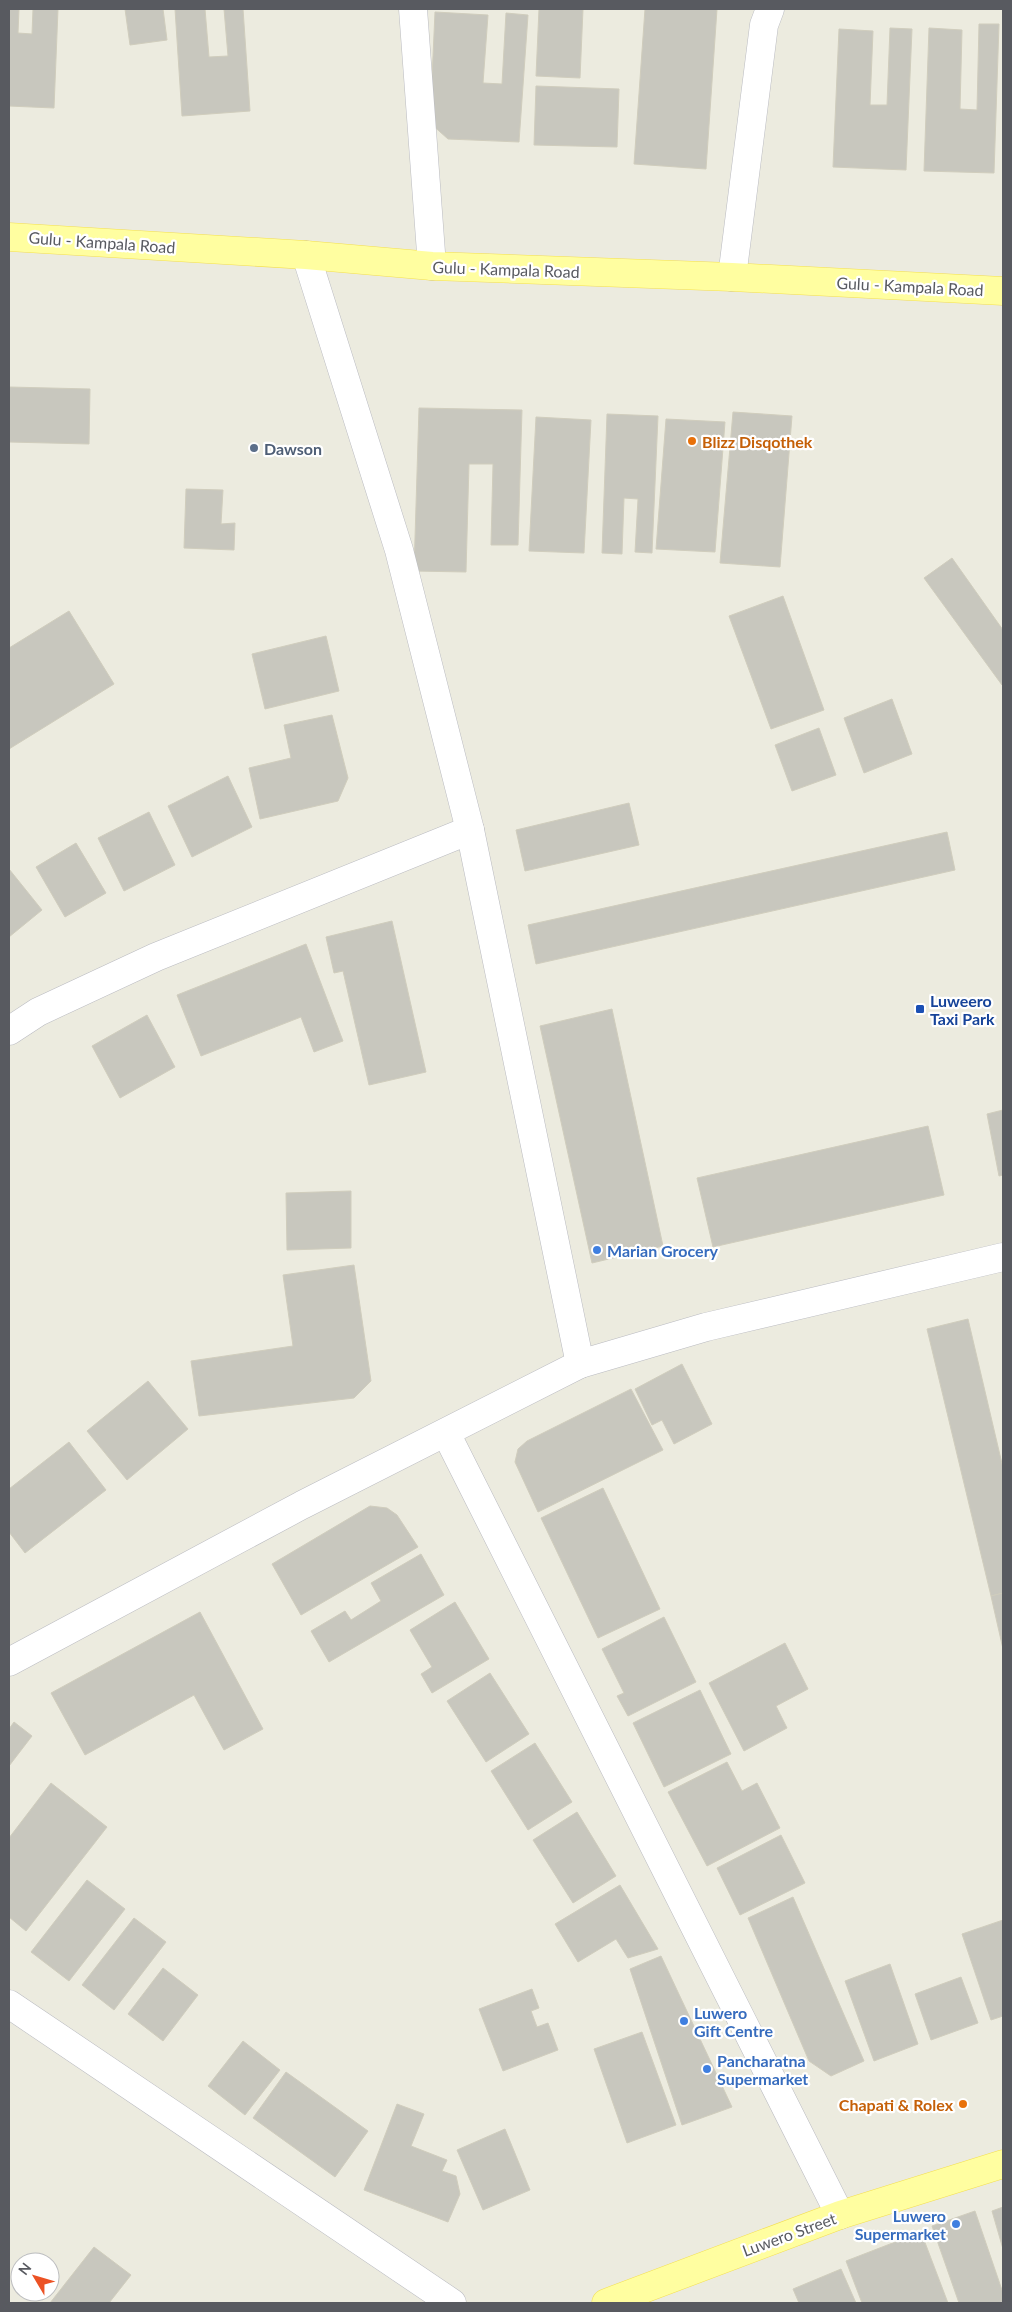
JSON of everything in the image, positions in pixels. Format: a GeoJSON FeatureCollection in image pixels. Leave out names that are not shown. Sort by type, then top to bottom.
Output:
{"type":"FeatureCollection","features":[{"type":"Feature","properties":{"kind":"main road","name":"Gulu - Kampala Road"},"geometry":{"type":"LineString","coordinates":[[9,236],[306,255],[432,266],[732,277],[1003,291]]}},
{"type":"Feature","properties":{"kind":"main road","name":"Luwero Street"},"geometry":{"type":"LineString","coordinates":[[606,2303],[840,2214],[1003,2164]]}},
{"type":"Feature","properties":{"kind":"street"},"geometry":{"type":"LineString","coordinates":[[413,9],[432,266]]}},
{"type":"Feature","properties":{"kind":"street"},"geometry":{"type":"LineString","coordinates":[[732,277],[764,25],[770,9]]}},
{"type":"Feature","properties":{"kind":"street"},"geometry":{"type":"LineString","coordinates":[[306,255],[399,550],[470,830],[580,1364]]}},
{"type":"Feature","properties":{"kind":"street"},"geometry":{"type":"LineString","coordinates":[[9,1031],[38,1012],[156,957],[470,830]]}},
{"type":"Feature","properties":{"kind":"street"},"geometry":{"type":"LineString","coordinates":[[9,1662],[302,1505],[580,1364],[706,1327],[1003,1258]]}},
{"type":"Feature","properties":{"kind":"street"},"geometry":{"type":"LineString","coordinates":[[446,1433],[840,2214]]}},
{"type":"Feature","properties":{"kind":"street"},"geometry":{"type":"LineString","coordinates":[[9,2004],[452,2303]]}},
{"type":"Feature","properties":{"kind":"building"},"geometry":{"type":"Polygon","coordinates":[[[9,9],[19,9],[18,33],[32,34],[33,9],[58,9],[54,108],[9,106],[9,9]]]}},
{"type":"Feature","properties":{"kind":"building"},"geometry":{"type":"Polygon","coordinates":[[[125,9],[163,9],[167,40],[130,45],[125,9]]]}},
{"type":"Feature","properties":{"kind":"building"},"geometry":{"type":"Polygon","coordinates":[[[175,9],[205,9],[209,57],[228,56],[224,9],[243,9],[250,111],[182,116],[175,9]]]}},
{"type":"Feature","properties":{"kind":"building"},"geometry":{"type":"Polygon","coordinates":[[[539,9],[583,9],[580,78],[536,76],[539,9]]]}},
{"type":"Feature","properties":{"kind":"building"},"geometry":{"type":"Polygon","coordinates":[[[645,9],[717,9],[706,169],[634,164],[645,9]]]}},
{"type":"Feature","properties":{"kind":"building"},"geometry":{"type":"Polygon","coordinates":[[[435,12],[488,15],[483,83],[502,84],[506,13],[528,15],[519,142],[448,139],[430,123],[435,12]]]}},
{"type":"Feature","properties":{"kind":"building"},"geometry":{"type":"Polygon","coordinates":[[[979,24],[999,24],[994,173],[924,171],[929,28],[962,30],[960,109],[977,110],[979,24]]]}},
{"type":"Feature","properties":{"kind":"building"},"geometry":{"type":"Polygon","coordinates":[[[890,28],[912,29],[906,170],[833,167],[839,29],[873,31],[870,105],[887,105],[890,28]]]}},
{"type":"Feature","properties":{"kind":"building"},"geometry":{"type":"Polygon","coordinates":[[[536,86],[619,89],[617,147],[534,145],[536,86]]]}},
{"type":"Feature","properties":{"kind":"building"},"geometry":{"type":"Polygon","coordinates":[[[9,387],[90,389],[89,444],[9,442],[9,387]]]}},
{"type":"Feature","properties":{"kind":"building"},"geometry":{"type":"Polygon","coordinates":[[[419,408],[522,410],[518,545],[491,545],[493,464],[469,464],[466,572],[414,571],[419,408]]]}},
{"type":"Feature","properties":{"kind":"building"},"geometry":{"type":"Polygon","coordinates":[[[733,412],[792,416],[780,567],[720,563],[733,412]]]}},
{"type":"Feature","properties":{"kind":"building"},"geometry":{"type":"Polygon","coordinates":[[[607,414],[658,416],[652,553],[635,552],[638,499],[624,498],[622,554],[602,553],[607,414]]]}},
{"type":"Feature","properties":{"kind":"building"},"geometry":{"type":"Polygon","coordinates":[[[536,417],[591,420],[584,553],[529,551],[536,417]]]}},
{"type":"Feature","properties":{"kind":"building"},"geometry":{"type":"Polygon","coordinates":[[[666,419],[725,422],[715,552],[656,549],[666,419]]]}},
{"type":"Feature","properties":{"kind":"building"},"geometry":{"type":"Polygon","coordinates":[[[186,489],[223,490],[221,524],[235,523],[234,550],[184,548],[186,489]]]}},
{"type":"Feature","properties":{"kind":"building"},"geometry":{"type":"Polygon","coordinates":[[[952,558],[1003,630],[1002,685],[924,578],[952,558]]]}},
{"type":"Feature","properties":{"kind":"building"},"geometry":{"type":"Polygon","coordinates":[[[783,596],[824,710],[771,729],[729,616],[783,596]]]}},
{"type":"Feature","properties":{"kind":"building"},"geometry":{"type":"Polygon","coordinates":[[[69,611],[114,684],[9,749],[9,648],[69,611]]]}},
{"type":"Feature","properties":{"kind":"building"},"geometry":{"type":"Polygon","coordinates":[[[326,636],[339,691],[265,709],[252,654],[326,636]]]}},
{"type":"Feature","properties":{"kind":"building"},"geometry":{"type":"Polygon","coordinates":[[[892,699],[912,754],[864,773],[844,718],[892,699]]]}},
{"type":"Feature","properties":{"kind":"building"},"geometry":{"type":"Polygon","coordinates":[[[332,715],[348,778],[338,801],[260,819],[249,768],[291,758],[284,725],[332,715]]]}},
{"type":"Feature","properties":{"kind":"building"},"geometry":{"type":"Polygon","coordinates":[[[819,728],[836,775],[792,791],[775,745],[819,728]]]}},
{"type":"Feature","properties":{"kind":"building"},"geometry":{"type":"Polygon","coordinates":[[[228,776],[252,827],[192,857],[168,806],[228,776]]]}},
{"type":"Feature","properties":{"kind":"building"},"geometry":{"type":"Polygon","coordinates":[[[629,803],[639,845],[525,871],[516,830],[629,803]]]}},
{"type":"Feature","properties":{"kind":"building"},"geometry":{"type":"Polygon","coordinates":[[[149,812],[175,865],[124,891],[98,838],[149,812]]]}},
{"type":"Feature","properties":{"kind":"building"},"geometry":{"type":"Polygon","coordinates":[[[947,832],[955,870],[536,964],[528,925],[947,832]]]}},
{"type":"Feature","properties":{"kind":"building"},"geometry":{"type":"Polygon","coordinates":[[[76,843],[106,893],[65,917],[36,867],[76,843]]]}},
{"type":"Feature","properties":{"kind":"building"},"geometry":{"type":"Polygon","coordinates":[[[9,869],[42,910],[9,937],[9,869]]]}},
{"type":"Feature","properties":{"kind":"building"},"geometry":{"type":"Polygon","coordinates":[[[392,921],[426,1072],[369,1085],[343,971],[334,973],[326,937],[392,921]]]}},
{"type":"Feature","properties":{"kind":"building"},"geometry":{"type":"Polygon","coordinates":[[[306,944],[343,1041],[314,1052],[301,1017],[201,1056],[177,995],[306,944]]]}},
{"type":"Feature","properties":{"kind":"building"},"geometry":{"type":"Polygon","coordinates":[[[612,1009],[663,1246],[592,1263],[540,1026],[612,1009]]]}},
{"type":"Feature","properties":{"kind":"building"},"geometry":{"type":"Polygon","coordinates":[[[147,1015],[175,1067],[120,1098],[92,1046],[147,1015]]]}},
{"type":"Feature","properties":{"kind":"building"},"geometry":{"type":"Polygon","coordinates":[[[1003,1110],[1003,1175],[999,1176],[987,1114],[1003,1110]]]}},
{"type":"Feature","properties":{"kind":"building"},"geometry":{"type":"Polygon","coordinates":[[[928,1126],[944,1195],[713,1247],[697,1178],[928,1126]]]}},
{"type":"Feature","properties":{"kind":"building"},"geometry":{"type":"Polygon","coordinates":[[[351,1191],[351,1248],[287,1250],[286,1193],[351,1191]]]}},
{"type":"Feature","properties":{"kind":"building"},"geometry":{"type":"Polygon","coordinates":[[[354,1265],[371,1381],[354,1398],[199,1416],[191,1361],[293,1346],[283,1275],[354,1265]]]}},
{"type":"Feature","properties":{"kind":"building"},"geometry":{"type":"Polygon","coordinates":[[[968,1319],[1003,1468],[1003,1593],[991,1596],[927,1329],[968,1319]]]}},
{"type":"Feature","properties":{"kind":"building"},"geometry":{"type":"Polygon","coordinates":[[[682,1364],[712,1424],[674,1444],[662,1420],[652,1425],[635,1389],[682,1364]]]}},
{"type":"Feature","properties":{"kind":"building"},"geometry":{"type":"Polygon","coordinates":[[[148,1381],[188,1429],[127,1480],[87,1431],[148,1381]]]}},
{"type":"Feature","properties":{"kind":"building"},"geometry":{"type":"Polygon","coordinates":[[[631,1389],[663,1450],[538,1512],[515,1462],[518,1449],[527,1441],[631,1389]]]}},
{"type":"Feature","properties":{"kind":"building"},"geometry":{"type":"Polygon","coordinates":[[[69,1442],[106,1490],[25,1553],[9,1532],[9,1489],[69,1442]]]}},
{"type":"Feature","properties":{"kind":"building"},"geometry":{"type":"Polygon","coordinates":[[[603,1488],[660,1609],[598,1638],[541,1518],[603,1488]]]}},
{"type":"Feature","properties":{"kind":"building"},"geometry":{"type":"Polygon","coordinates":[[[370,1506],[387,1508],[397,1515],[418,1547],[301,1615],[272,1564],[370,1506]]]}},
{"type":"Feature","properties":{"kind":"building"},"geometry":{"type":"Polygon","coordinates":[[[421,1554],[444,1595],[329,1662],[311,1631],[345,1611],[351,1620],[381,1601],[371,1583],[421,1554]]]}},
{"type":"Feature","properties":{"kind":"building"},"geometry":{"type":"Polygon","coordinates":[[[1003,1593],[1003,1649],[991,1596],[1003,1593]]]}},
{"type":"Feature","properties":{"kind":"building"},"geometry":{"type":"Polygon","coordinates":[[[455,1602],[489,1659],[432,1693],[421,1674],[432,1667],[410,1630],[455,1602]]]}},
{"type":"Feature","properties":{"kind":"building"},"geometry":{"type":"Polygon","coordinates":[[[200,1612],[263,1729],[224,1750],[194,1695],[85,1755],[51,1693],[200,1612]]]}},
{"type":"Feature","properties":{"kind":"building"},"geometry":{"type":"Polygon","coordinates":[[[664,1617],[696,1682],[628,1716],[617,1696],[624,1693],[602,1649],[664,1617]]]}},
{"type":"Feature","properties":{"kind":"building"},"geometry":{"type":"Polygon","coordinates":[[[785,1643],[808,1689],[776,1706],[787,1728],[744,1751],[709,1683],[785,1643]]]}},
{"type":"Feature","properties":{"kind":"building"},"geometry":{"type":"Polygon","coordinates":[[[490,1673],[529,1734],[486,1762],[447,1701],[490,1673]]]}},
{"type":"Feature","properties":{"kind":"building"},"geometry":{"type":"Polygon","coordinates":[[[700,1690],[731,1754],[664,1787],[633,1723],[700,1690]]]}},
{"type":"Feature","properties":{"kind":"building"},"geometry":{"type":"Polygon","coordinates":[[[14,1722],[32,1736],[9,1766],[9,1729],[14,1722]]]}},
{"type":"Feature","properties":{"kind":"building"},"geometry":{"type":"Polygon","coordinates":[[[535,1743],[572,1802],[528,1830],[491,1771],[535,1743]]]}},
{"type":"Feature","properties":{"kind":"building"},"geometry":{"type":"Polygon","coordinates":[[[727,1762],[742,1791],[757,1783],[780,1828],[707,1866],[668,1792],[727,1762]]]}},
{"type":"Feature","properties":{"kind":"building"},"geometry":{"type":"Polygon","coordinates":[[[51,1783],[107,1827],[26,1931],[9,1917],[9,1838],[51,1783]]]}},
{"type":"Feature","properties":{"kind":"building"},"geometry":{"type":"Polygon","coordinates":[[[577,1812],[616,1876],[573,1903],[533,1840],[577,1812]]]}},
{"type":"Feature","properties":{"kind":"building"},"geometry":{"type":"Polygon","coordinates":[[[781,1835],[805,1883],[740,1915],[717,1868],[781,1835]]]}},
{"type":"Feature","properties":{"kind":"building"},"geometry":{"type":"Polygon","coordinates":[[[87,1880],[125,1909],[69,1981],[31,1952],[87,1880]]]}},
{"type":"Feature","properties":{"kind":"building"},"geometry":{"type":"Polygon","coordinates":[[[620,1885],[658,1949],[628,1958],[616,1939],[578,1962],[555,1924],[620,1885]]]}},
{"type":"Feature","properties":{"kind":"building"},"geometry":{"type":"Polygon","coordinates":[[[793,1897],[864,2061],[831,2076],[809,2061],[748,1918],[793,1897]]]}},
{"type":"Feature","properties":{"kind":"building"},"geometry":{"type":"Polygon","coordinates":[[[134,1918],[166,1942],[114,2010],[82,1985],[134,1918]]]}},
{"type":"Feature","properties":{"kind":"building"},"geometry":{"type":"Polygon","coordinates":[[[1003,1920],[1003,2016],[991,2020],[962,1934],[1003,1920]]]}},
{"type":"Feature","properties":{"kind":"building"},"geometry":{"type":"Polygon","coordinates":[[[661,1956],[732,2107],[682,2125],[630,1969],[661,1956]]]}},
{"type":"Feature","properties":{"kind":"building"},"geometry":{"type":"Polygon","coordinates":[[[890,1964],[918,2044],[874,2061],[845,1981],[890,1964]]]}},
{"type":"Feature","properties":{"kind":"building"},"geometry":{"type":"Polygon","coordinates":[[[163,1968],[198,1995],[163,2041],[128,2014],[163,1968]]]}},
{"type":"Feature","properties":{"kind":"building"},"geometry":{"type":"Polygon","coordinates":[[[961,1977],[978,2023],[931,2040],[915,1994],[961,1977]]]}},
{"type":"Feature","properties":{"kind":"building"},"geometry":{"type":"Polygon","coordinates":[[[532,1989],[539,2008],[531,2011],[537,2027],[548,2023],[558,2050],[503,2071],[479,2009],[532,1989]]]}},
{"type":"Feature","properties":{"kind":"building"},"geometry":{"type":"Polygon","coordinates":[[[642,2032],[676,2125],[627,2143],[594,2049],[642,2032]]]}},
{"type":"Feature","properties":{"kind":"building"},"geometry":{"type":"Polygon","coordinates":[[[243,2041],[280,2070],[245,2115],[208,2086],[243,2041]]]}},
{"type":"Feature","properties":{"kind":"building"},"geometry":{"type":"Polygon","coordinates":[[[286,2072],[368,2131],[335,2177],[253,2118],[286,2072]]]}},
{"type":"Feature","properties":{"kind":"building"},"geometry":{"type":"Polygon","coordinates":[[[397,2104],[424,2114],[411,2146],[447,2160],[442,2171],[456,2176],[460,2194],[448,2222],[364,2190],[397,2104]]]}},
{"type":"Feature","properties":{"kind":"building"},"geometry":{"type":"Polygon","coordinates":[[[505,2129],[530,2190],[483,2210],[457,2150],[505,2129]]]}},
{"type":"Feature","properties":{"kind":"building"},"geometry":{"type":"Polygon","coordinates":[[[1003,2207],[1003,2249],[992,2211],[1003,2207]]]}},
{"type":"Feature","properties":{"kind":"building"},"geometry":{"type":"Polygon","coordinates":[[[975,2211],[1003,2293],[1003,2303],[959,2303],[932,2226],[975,2211]]]}},
{"type":"Feature","properties":{"kind":"building"},"geometry":{"type":"Polygon","coordinates":[[[921,2232],[948,2303],[862,2303],[846,2261],[921,2232]]]}},
{"type":"Feature","properties":{"kind":"building"},"geometry":{"type":"Polygon","coordinates":[[[94,2247],[131,2275],[109,2303],[50,2303],[60,2302],[60,2290],[94,2247]]]}},
{"type":"Feature","properties":{"kind":"building"},"geometry":{"type":"Polygon","coordinates":[[[841,2269],[856,2303],[799,2303],[793,2289],[841,2269]]]}},
{"type":"Feature","properties":{"kind":"place","name":"Blizz Disqothek"},"geometry":{"type":"Point","coordinates":[692,441]}},
{"type":"Feature","properties":{"kind":"place","name":"Dawson"},"geometry":{"type":"Point","coordinates":[254,448]}},
{"type":"Feature","properties":{"kind":"place","name":"Luweero Taxi Park"},"geometry":{"type":"Point","coordinates":[920,1009]}},
{"type":"Feature","properties":{"kind":"place","name":"Marian Grocery"},"geometry":{"type":"Point","coordinates":[597,1250]}},
{"type":"Feature","properties":{"kind":"place","name":"Luwero Gift Centre"},"geometry":{"type":"Point","coordinates":[684,2021]}},
{"type":"Feature","properties":{"kind":"place","name":"Pancharatna Supermarket"},"geometry":{"type":"Point","coordinates":[707,2069]}},
{"type":"Feature","properties":{"kind":"place","name":"Chapati & Rolex"},"geometry":{"type":"Point","coordinates":[963,2104]}},
{"type":"Feature","properties":{"kind":"place","name":"Luwero Supermarket"},"geometry":{"type":"Point","coordinates":[956,2224]}}]}
